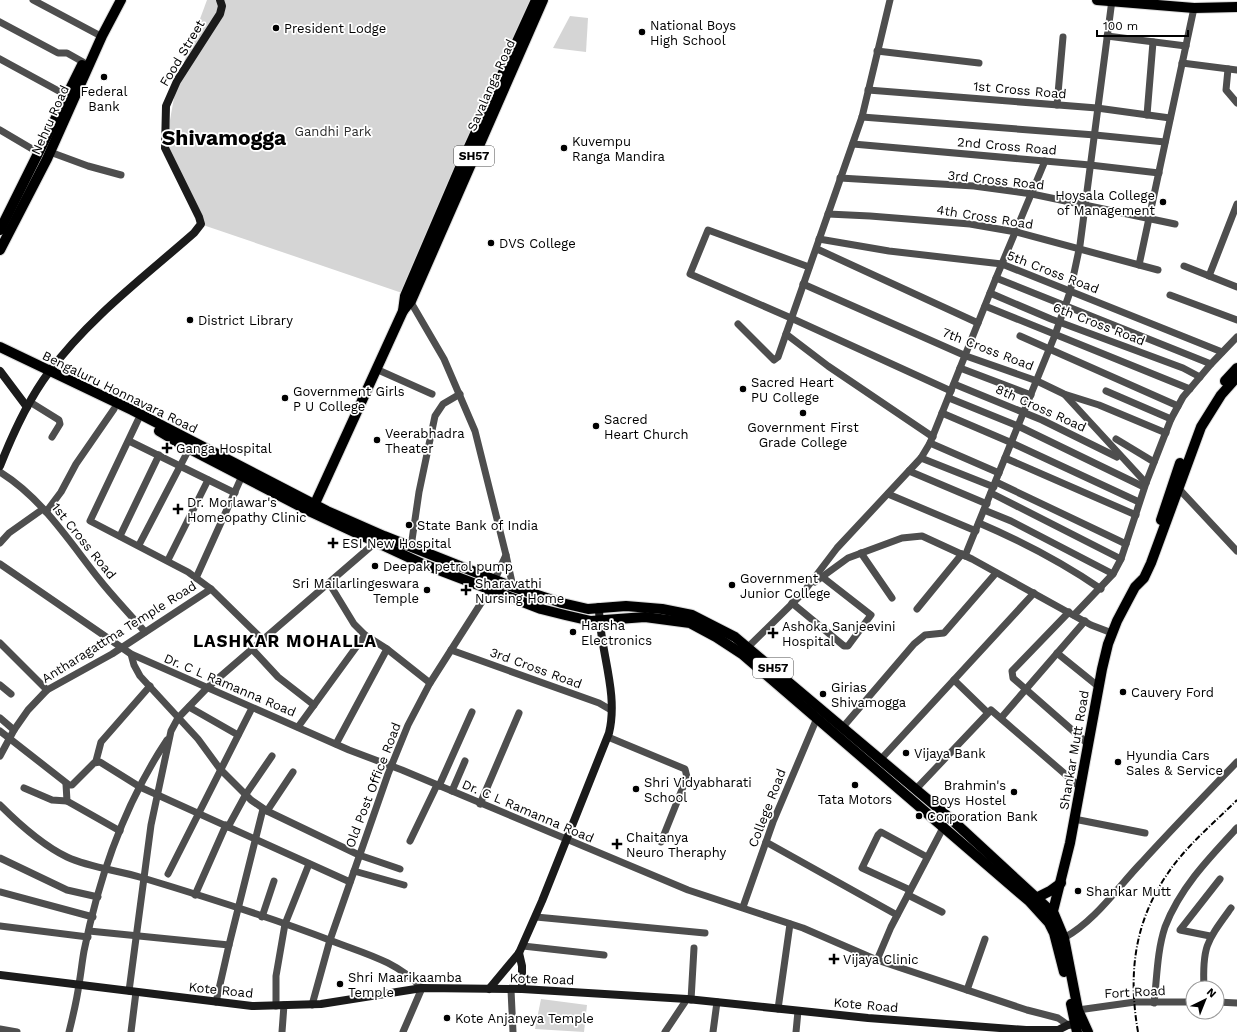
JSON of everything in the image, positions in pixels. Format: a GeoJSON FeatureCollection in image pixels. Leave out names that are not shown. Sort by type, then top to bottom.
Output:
{"type":"FeatureCollection","features":[{"type":"Feature","properties":{"kind":"main road","name":"Nehru Road"},"geometry":{"type":"LineString","coordinates":[[0,230],[114,0]]}},
{"type":"Feature","properties":{"kind":"main road","name":"Nehru Road"},"geometry":{"type":"LineString","coordinates":[[0,250],[50,152],[102,36],[121,0]]}},
{"type":"Feature","properties":{"kind":"main road","name":"Savalanga Road"},"geometry":{"type":"LineString","coordinates":[[312,508],[403,311],[468,149],[536,0]]}},
{"type":"Feature","properties":{"kind":"main road","name":"Savalanga Road"},"geometry":{"type":"LineString","coordinates":[[408,299],[543,0]]}},
{"type":"Feature","properties":{"kind":"main road"},"geometry":{"type":"LineString","coordinates":[[1097,0],[1194,8],[1237,7]]}},
{"type":"Feature","properties":{"kind":"main road","name":"Bengaluru Honnavara Road"},"geometry":{"type":"LineString","coordinates":[[0,347],[48,374],[132,410],[312,508]]}},
{"type":"Feature","properties":{"kind":"main road"},"geometry":{"type":"LineString","coordinates":[[0,355],[48,374],[242,476],[312,508]]}},
{"type":"Feature","properties":{"kind":"main road","name":"Shankar Mutt Road"},"geometry":{"type":"LineString","coordinates":[[1052,919],[1074,819],[1104,657],[1112,633],[1136,587],[1153,544],[1167,500],[1189,441],[1208,408],[1237,368]]}},
{"type":"Feature","properties":{"kind":"main road","name":"Shankar Mutt Road"},"geometry":{"type":"LineString","coordinates":[[1136,587],[1144,578],[1151,564],[1208,408],[1237,377]]}},
{"type":"Feature","properties":{"kind":"main road","name":"SH57"},"geometry":{"type":"LineString","coordinates":[[312,508],[403,556],[541,609],[590,620],[645,617],[690,624],[745,650],[843,727],[881,759],[951,819],[1036,898],[1064,938],[1078,1010],[1078,1027]]}},
{"type":"Feature","properties":{"kind":"main road","name":"SH57"},"geometry":{"type":"LineString","coordinates":[[312,508],[352,522],[513,587],[562,603],[588,609],[626,606],[662,609],[692,614],[736,637],[745,650],[817,718],[944,826],[1029,901],[1052,919],[1054,934],[1078,1027]]}},
{"type":"Feature","properties":{"kind":"main road"},"geometry":{"type":"LineString","coordinates":[[1036,898],[1061,883]]}},
{"type":"Feature","properties":{"kind":"street"},"geometry":{"type":"LineString","coordinates":[[33,0],[96,34]]}},
{"type":"Feature","properties":{"kind":"street","name":"Food Street"},"geometry":{"type":"LineString","coordinates":[[48,374],[94,321],[194,233],[200,224],[199,217],[165,148],[166,106],[176,81],[220,14],[222,6],[220,0]]}},
{"type":"Feature","properties":{"kind":"street"},"geometry":{"type":"LineString","coordinates":[[738,324],[774,360],[778,357],[862,117],[890,0]]}},
{"type":"Feature","properties":{"kind":"street"},"geometry":{"type":"LineString","coordinates":[[917,609],[964,555],[976,531],[1066,306],[1080,250],[1112,1]]}},
{"type":"Feature","properties":{"kind":"street"},"geometry":{"type":"LineString","coordinates":[[1139,265],[1148,217],[1159,173],[1194,8]]}},
{"type":"Feature","properties":{"kind":"street"},"geometry":{"type":"LineString","coordinates":[[0,22],[58,53],[67,53],[83,62]]}},
{"type":"Feature","properties":{"kind":"street"},"geometry":{"type":"LineString","coordinates":[[1057,105],[1063,36]]}},
{"type":"Feature","properties":{"kind":"street"},"geometry":{"type":"LineString","coordinates":[[1107,36],[1186,46]]}},
{"type":"Feature","properties":{"kind":"street"},"geometry":{"type":"LineString","coordinates":[[1147,115],[1153,42]]}},
{"type":"Feature","properties":{"kind":"street"},"geometry":{"type":"LineString","coordinates":[[877,51],[979,63]]}},
{"type":"Feature","properties":{"kind":"street"},"geometry":{"type":"LineString","coordinates":[[0,59],[66,95]]}},
{"type":"Feature","properties":{"kind":"street"},"geometry":{"type":"LineString","coordinates":[[1182,63],[1237,70]]}},
{"type":"Feature","properties":{"kind":"street"},"geometry":{"type":"LineString","coordinates":[[1228,69],[1226,90],[1237,103]]}},
{"type":"Feature","properties":{"kind":"street","name":"1st Cross Road"},"geometry":{"type":"LineString","coordinates":[[868,90],[1098,108],[1170,118]]}},
{"type":"Feature","properties":{"kind":"street"},"geometry":{"type":"LineString","coordinates":[[862,117],[1095,135],[1165,142]]}},
{"type":"Feature","properties":{"kind":"street"},"geometry":{"type":"LineString","coordinates":[[0,130],[39,153]]}},
{"type":"Feature","properties":{"kind":"street","name":"2nd Cross Road"},"geometry":{"type":"LineString","coordinates":[[852,144],[1090,165],[1159,173]]}},
{"type":"Feature","properties":{"kind":"street"},"geometry":{"type":"LineString","coordinates":[[50,152],[88,166],[121,175]]}},
{"type":"Feature","properties":{"kind":"street"},"geometry":{"type":"LineString","coordinates":[[802,594],[837,548],[921,458],[931,440],[1045,161]]}},
{"type":"Feature","properties":{"kind":"street","name":"3rd Cross Road"},"geometry":{"type":"LineString","coordinates":[[840,178],[974,186],[1032,194],[1086,204],[1175,224]]}},
{"type":"Feature","properties":{"kind":"street"},"geometry":{"type":"LineString","coordinates":[[1209,276],[1237,204]]}},
{"type":"Feature","properties":{"kind":"street","name":"4th Cross Road"},"geometry":{"type":"LineString","coordinates":[[828,214],[955,223],[1016,232],[1158,270]]}},
{"type":"Feature","properties":{"kind":"street","name":"8th Cross Road"},"geometry":{"type":"LineString","coordinates":[[809,267],[708,230],[690,274],[951,391],[1024,412],[1116,457]]}},
{"type":"Feature","properties":{"kind":"street","name":"5th Cross Road"},"geometry":{"type":"LineString","coordinates":[[819,239],[889,251],[1002,264],[1222,352]]}},
{"type":"Feature","properties":{"kind":"street"},"geometry":{"type":"LineString","coordinates":[[816,249],[978,323]]}},
{"type":"Feature","properties":{"kind":"street"},"geometry":{"type":"LineString","coordinates":[[1184,266],[1237,287]]}},
{"type":"Feature","properties":{"kind":"street"},"geometry":{"type":"LineString","coordinates":[[996,278],[1211,364]]}},
{"type":"Feature","properties":{"kind":"street","name":"7th Cross Road"},"geometry":{"type":"LineString","coordinates":[[803,284],[966,356],[1037,381],[1064,394],[1099,405],[1166,433]]}},
{"type":"Feature","properties":{"kind":"street","name":"6th Cross Road"},"geometry":{"type":"LineString","coordinates":[[990,293],[1060,322],[1183,368],[1200,377]]}},
{"type":"Feature","properties":{"kind":"street"},"geometry":{"type":"LineString","coordinates":[[1170,295],[1237,320]]}},
{"type":"Feature","properties":{"kind":"street"},"geometry":{"type":"LineString","coordinates":[[408,299],[444,359],[475,431],[513,587]]}},
{"type":"Feature","properties":{"kind":"street"},"geometry":{"type":"LineString","coordinates":[[985,306],[1190,389]]}},
{"type":"Feature","properties":{"kind":"street"},"geometry":{"type":"LineString","coordinates":[[786,334],[931,440],[999,473]]}},
{"type":"Feature","properties":{"kind":"street"},"geometry":{"type":"LineString","coordinates":[[1020,336],[1178,406]]}},
{"type":"Feature","properties":{"kind":"street"},"geometry":{"type":"LineString","coordinates":[[1088,744],[1013,678],[1012,671],[1071,614],[1101,589],[1113,574],[1121,559],[1145,485],[1171,419],[1190,389],[1237,337]]}},
{"type":"Feature","properties":{"kind":"street"},"geometry":{"type":"LineString","coordinates":[[960,368],[1031,395]]}},
{"type":"Feature","properties":{"kind":"street"},"geometry":{"type":"LineString","coordinates":[[376,369],[432,394]]}},
{"type":"Feature","properties":{"kind":"street"},"geometry":{"type":"LineString","coordinates":[[0,371],[28,404],[59,420],[60,424],[52,437]]}},
{"type":"Feature","properties":{"kind":"street"},"geometry":{"type":"LineString","coordinates":[[0,466],[16,426],[28,404],[48,374]]}},
{"type":"Feature","properties":{"kind":"street"},"geometry":{"type":"LineString","coordinates":[[951,391],[1018,426],[1145,485]]}},
{"type":"Feature","properties":{"kind":"street"},"geometry":{"type":"LineString","coordinates":[[1106,391],[1171,419]]}},
{"type":"Feature","properties":{"kind":"street"},"geometry":{"type":"LineString","coordinates":[[411,547],[419,492],[435,416],[443,404],[460,394]]}},
{"type":"Feature","properties":{"kind":"street"},"geometry":{"type":"LineString","coordinates":[[1064,394],[1145,485]]}},
{"type":"Feature","properties":{"kind":"street"},"geometry":{"type":"LineString","coordinates":[[0,543],[9,533],[44,511],[60,492],[76,464],[114,409]]}},
{"type":"Feature","properties":{"kind":"street"},"geometry":{"type":"LineString","coordinates":[[942,413],[1012,442],[1139,502]]}},
{"type":"Feature","properties":{"kind":"street"},"geometry":{"type":"LineString","coordinates":[[138,420],[90,521],[168,560],[196,578],[211,589],[263,640]]}},
{"type":"Feature","properties":{"kind":"street"},"geometry":{"type":"LineString","coordinates":[[1116,439],[1154,462]]}},
{"type":"Feature","properties":{"kind":"street"},"geometry":{"type":"LineString","coordinates":[[128,441],[235,493]]}},
{"type":"Feature","properties":{"kind":"street"},"geometry":{"type":"LineString","coordinates":[[139,545],[189,449]]}},
{"type":"Feature","properties":{"kind":"street"},"geometry":{"type":"LineString","coordinates":[[120,536],[159,455]]}},
{"type":"Feature","properties":{"kind":"street"},"geometry":{"type":"LineString","coordinates":[[921,458],[1126,544]]}},
{"type":"Feature","properties":{"kind":"street"},"geometry":{"type":"LineString","coordinates":[[1005,458],[1136,515]]}},
{"type":"Feature","properties":{"kind":"street"},"geometry":{"type":"LineString","coordinates":[[909,471],[986,507],[1113,574]]}},
{"type":"Feature","properties":{"kind":"street","name":"1st Cross Road"},"geometry":{"type":"LineString","coordinates":[[0,472],[15,481],[66,534],[99,579],[145,632]]}},
{"type":"Feature","properties":{"kind":"street"},"geometry":{"type":"LineString","coordinates":[[196,578],[242,476]]}},
{"type":"Feature","properties":{"kind":"street"},"geometry":{"type":"LineString","coordinates":[[168,560],[208,480]]}},
{"type":"Feature","properties":{"kind":"street"},"geometry":{"type":"LineString","coordinates":[[993,488],[1121,559]]}},
{"type":"Feature","properties":{"kind":"street"},"geometry":{"type":"LineString","coordinates":[[1179,489],[1237,551]]}},
{"type":"Feature","properties":{"kind":"street"},"geometry":{"type":"LineString","coordinates":[[888,494],[976,531]]}},
{"type":"Feature","properties":{"kind":"street"},"geometry":{"type":"LineString","coordinates":[[979,523],[1002,533],[1101,589]]}},
{"type":"Feature","properties":{"kind":"street"},"geometry":{"type":"LineString","coordinates":[[745,650],[821,576],[848,558],[902,538],[922,536],[964,555],[1071,614],[1112,633]]}},
{"type":"Feature","properties":{"kind":"street"},"geometry":{"type":"LineString","coordinates":[[69,1032],[88,934],[106,869],[120,831],[140,787],[170,736],[178,718],[207,688],[376,542]]}},
{"type":"Feature","properties":{"kind":"street"},"geometry":{"type":"LineString","coordinates":[[861,553],[892,598]]}},
{"type":"Feature","properties":{"kind":"street"},"geometry":{"type":"LineString","coordinates":[[495,579],[506,555]]}},
{"type":"Feature","properties":{"kind":"street","name":"Dr. C L Ramanna Road"},"geometry":{"type":"LineString","coordinates":[[0,564],[131,654],[252,708],[688,890],[743,907],[790,924],[877,960],[1027,1010],[1058,1018],[1078,1027]]}},
{"type":"Feature","properties":{"kind":"street"},"geometry":{"type":"LineString","coordinates":[[843,727],[914,644],[925,635],[944,633],[996,573]]}},
{"type":"Feature","properties":{"kind":"street"},"geometry":{"type":"LineString","coordinates":[[792,603],[844,646],[848,646],[871,615],[821,576]]}},
{"type":"Feature","properties":{"kind":"street"},"geometry":{"type":"LineString","coordinates":[[329,583],[354,624],[366,635],[387,649],[430,683]]}},
{"type":"Feature","properties":{"kind":"street","name":"Antharagattma Temple Road"},"geometry":{"type":"LineString","coordinates":[[0,756],[8,738],[28,710],[47,690],[121,648],[211,589]]}},
{"type":"Feature","properties":{"kind":"street","name":"Old Post Office Road"},"geometry":{"type":"LineString","coordinates":[[312,1005],[330,940],[359,855],[391,766],[408,725],[430,683],[490,589]]}},
{"type":"Feature","properties":{"kind":"street"},"geometry":{"type":"LineString","coordinates":[[881,759],[1034,593]]}},
{"type":"Feature","properties":{"kind":"street"},"geometry":{"type":"LineString","coordinates":[[489,989],[521,949],[536,917],[608,737],[612,720],[612,710],[599,620],[599,607]]}},
{"type":"Feature","properties":{"kind":"street"},"geometry":{"type":"LineString","coordinates":[[1001,718],[1085,621]]}},
{"type":"Feature","properties":{"kind":"street"},"geometry":{"type":"LineString","coordinates":[[298,727],[366,635]]}},
{"type":"Feature","properties":{"kind":"street"},"geometry":{"type":"LineString","coordinates":[[0,644],[47,690]]}},
{"type":"Feature","properties":{"kind":"street"},"geometry":{"type":"LineString","coordinates":[[252,649],[278,677],[314,705]]}},
{"type":"Feature","properties":{"kind":"street"},"geometry":{"type":"LineString","coordinates":[[336,744],[387,649]]}},
{"type":"Feature","properties":{"kind":"street","name":"3rd Cross Road"},"geometry":{"type":"LineString","coordinates":[[451,650],[599,703],[612,710]]}},
{"type":"Feature","properties":{"kind":"street"},"geometry":{"type":"LineString","coordinates":[[1057,653],[1099,687]]}},
{"type":"Feature","properties":{"kind":"street"},"geometry":{"type":"LineString","coordinates":[[131,654],[134,665],[150,686],[198,739],[220,769],[265,810],[359,855],[400,869]]}},
{"type":"Feature","properties":{"kind":"street"},"geometry":{"type":"LineString","coordinates":[[954,680],[987,712]]}},
{"type":"Feature","properties":{"kind":"street"},"geometry":{"type":"LineString","coordinates":[[0,686],[11,694]]}},
{"type":"Feature","properties":{"kind":"street"},"geometry":{"type":"LineString","coordinates":[[0,731],[66,784],[72,785],[96,761],[101,742],[150,686]]}},
{"type":"Feature","properties":{"kind":"street"},"geometry":{"type":"LineString","coordinates":[[189,707],[238,735]]}},
{"type":"Feature","properties":{"kind":"street"},"geometry":{"type":"LineString","coordinates":[[168,874],[197,813],[252,708]]}},
{"type":"Feature","properties":{"kind":"street"},"geometry":{"type":"LineString","coordinates":[[916,789],[987,712],[993,711],[1080,787]]}},
{"type":"Feature","properties":{"kind":"street"},"geometry":{"type":"LineString","coordinates":[[410,841],[472,712]]}},
{"type":"Feature","properties":{"kind":"street"},"geometry":{"type":"LineString","coordinates":[[480,804],[520,713]]}},
{"type":"Feature","properties":{"kind":"street"},"geometry":{"type":"LineString","coordinates":[[0,718],[14,730]]}},
{"type":"Feature","properties":{"kind":"street","name":"College Road"},"geometry":{"type":"LineString","coordinates":[[743,907],[766,842],[817,718]]}},
{"type":"Feature","properties":{"kind":"street"},"geometry":{"type":"LineString","coordinates":[[132,1032],[132,992],[136,936],[157,795],[170,736]]}},
{"type":"Feature","properties":{"kind":"street"},"geometry":{"type":"LineString","coordinates":[[608,737],[685,769],[687,777],[662,842]]}},
{"type":"Feature","properties":{"kind":"street"},"geometry":{"type":"LineString","coordinates":[[196,895],[227,826],[246,794],[272,756]]}},
{"type":"Feature","properties":{"kind":"street"},"geometry":{"type":"LineString","coordinates":[[96,761],[140,787],[350,882]]}},
{"type":"Feature","properties":{"kind":"street"},"geometry":{"type":"LineString","coordinates":[[452,791],[465,761]]}},
{"type":"Feature","properties":{"kind":"street"},"geometry":{"type":"LineString","coordinates":[[1064,938],[1080,929],[1102,908],[1141,863],[1237,762]]}},
{"type":"Feature","properties":{"kind":"street"},"geometry":{"type":"LineString","coordinates":[[216,1002],[228,945],[255,838],[265,810],[293,772]]}},
{"type":"Feature","properties":{"kind":"street"},"geometry":{"type":"LineString","coordinates":[[66,784],[67,802]]}},
{"type":"Feature","properties":{"kind":"street"},"geometry":{"type":"LineString","coordinates":[[24,788],[52,800],[67,802],[120,831]]}},
{"type":"Feature","properties":{"kind":"street"},"geometry":{"type":"LineString","coordinates":[[0,805],[17,822],[66,856],[88,866],[144,878],[285,924],[393,964],[411,977],[422,988],[403,1032]]}},
{"type":"Feature","properties":{"kind":"street"},"geometry":{"type":"LineString","coordinates":[[1074,819],[1145,832]]}},
{"type":"Feature","properties":{"kind":"street"},"geometry":{"type":"LineString","coordinates":[[877,960],[897,915],[944,826]]}},
{"type":"Feature","properties":{"kind":"street"},"geometry":{"type":"LineString","coordinates":[[1154,1002],[1159,952],[1165,927],[1179,899],[1205,862],[1237,828]]}},
{"type":"Feature","properties":{"kind":"street"},"geometry":{"type":"LineString","coordinates":[[927,857],[881,832],[878,834],[862,868],[942,912]]}},
{"type":"Feature","properties":{"kind":"street"},"geometry":{"type":"LineString","coordinates":[[766,842],[897,915]]}},
{"type":"Feature","properties":{"kind":"street"},"geometry":{"type":"LineString","coordinates":[[0,858],[68,890],[98,897]]}},
{"type":"Feature","properties":{"kind":"street"},"geometry":{"type":"LineString","coordinates":[[282,1032],[276,976],[285,924],[309,864]]}},
{"type":"Feature","properties":{"kind":"street"},"geometry":{"type":"LineString","coordinates":[[354,871],[404,885]]}},
{"type":"Feature","properties":{"kind":"street"},"geometry":{"type":"LineString","coordinates":[[1210,936],[1180,930],[1220,879]]}},
{"type":"Feature","properties":{"kind":"street"},"geometry":{"type":"LineString","coordinates":[[262,917],[274,881]]}},
{"type":"Feature","properties":{"kind":"street"},"geometry":{"type":"LineString","coordinates":[[0,892],[93,917]]}},
{"type":"Feature","properties":{"kind":"street"},"geometry":{"type":"LineString","coordinates":[[1204,980],[1203,964],[1205,948],[1210,936],[1231,908]]}},
{"type":"Feature","properties":{"kind":"street"},"geometry":{"type":"LineString","coordinates":[[536,917],[705,933]]}},
{"type":"Feature","properties":{"kind":"street"},"geometry":{"type":"LineString","coordinates":[[778,1009],[790,924]]}},
{"type":"Feature","properties":{"kind":"street"},"geometry":{"type":"LineString","coordinates":[[0,926],[88,934],[136,936],[228,945]]}},
{"type":"Feature","properties":{"kind":"street"},"geometry":{"type":"LineString","coordinates":[[967,990],[985,938]]}},
{"type":"Feature","properties":{"kind":"street"},"geometry":{"type":"LineString","coordinates":[[665,1032],[689,1000],[694,948]]}},
{"type":"Feature","properties":{"kind":"street"},"geometry":{"type":"LineString","coordinates":[[521,949],[604,955]]}},
{"type":"Feature","properties":{"kind":"street"},"geometry":{"type":"LineString","coordinates":[[521,949],[522,989]]}},
{"type":"Feature","properties":{"kind":"street","name":"Kote Road"},"geometry":{"type":"LineString","coordinates":[[0,975],[252,1006],[312,1005],[367,998],[422,988],[522,989],[716,1002],[971,1029],[1044,1031],[1078,1027]]}},
{"type":"Feature","properties":{"kind":"street"},"geometry":{"type":"LineString","coordinates":[[511,990],[513,1032]]}},
{"type":"Feature","properties":{"kind":"street"},"geometry":{"type":"LineString","coordinates":[[1225,1002],[1237,1003],[1237,999]]}},
{"type":"Feature","properties":{"kind":"street"},"geometry":{"type":"LineString","coordinates":[[714,1032],[716,1002]]}},
{"type":"Feature","properties":{"kind":"street","name":"Fort Road"},"geometry":{"type":"LineString","coordinates":[[1078,1010],[1112,1004],[1185,1002]]}},
{"type":"Feature","properties":{"kind":"street"},"geometry":{"type":"LineString","coordinates":[[796,1032],[798,1011]]}},
{"type":"Feature","properties":{"kind":"street"},"geometry":{"type":"LineString","coordinates":[[0,1029],[18,1032]]}},
{"type":"Feature","properties":{"kind":"green space","name":"Gandhi Park"},"geometry":{"type":"Polygon","coordinates":[[[207,0],[536,0],[405,294],[203,225],[165,148],[177,81],[207,0]]]}},
{"type":"Feature","properties":{"kind":"green space"},"geometry":{"type":"Polygon","coordinates":[[[570,16],[588,18],[586,52],[553,48],[570,16]]]}},
{"type":"Feature","properties":{"kind":"green space"},"geometry":{"type":"Polygon","coordinates":[[[541,999],[587,1005],[584,1032],[535,1029],[541,999]]]}},
{"type":"Feature","properties":{"kind":"railway"},"geometry":{"type":"LineString","coordinates":[[1138,1032],[1135,1011],[1134,969],[1136,949],[1148,910],[1175,863],[1192,844],[1237,800]]}},
{"type":"Feature","properties":{"kind":"place","name":"President Lodge"},"geometry":{"type":"Point","coordinates":[276,28]}},
{"type":"Feature","properties":{"kind":"place","name":"National Boys High School"},"geometry":{"type":"Point","coordinates":[642,32]}},
{"type":"Feature","properties":{"kind":"place","name":"Federal Bank"},"geometry":{"type":"Point","coordinates":[104,77]}},
{"type":"Feature","properties":{"kind":"place","name":"Kuvempu Ranga Mandira"},"geometry":{"type":"Point","coordinates":[564,148]}},
{"type":"Feature","properties":{"kind":"place","name":"Hoysala College of Management"},"geometry":{"type":"Point","coordinates":[1163,202]}},
{"type":"Feature","properties":{"kind":"place","name":"DVS College"},"geometry":{"type":"Point","coordinates":[491,243]}},
{"type":"Feature","properties":{"kind":"place","name":"District Library"},"geometry":{"type":"Point","coordinates":[190,320]}},
{"type":"Feature","properties":{"kind":"place","name":"Sacred Heart PU College"},"geometry":{"type":"Point","coordinates":[743,389]}},
{"type":"Feature","properties":{"kind":"place","name":"Government Girls P U College"},"geometry":{"type":"Point","coordinates":[285,398]}},
{"type":"Feature","properties":{"kind":"place","name":"Government First Grade College"},"geometry":{"type":"Point","coordinates":[803,413]}},
{"type":"Feature","properties":{"kind":"place","name":"Sacred Heart Church"},"geometry":{"type":"Point","coordinates":[596,426]}},
{"type":"Feature","properties":{"kind":"place","name":"Veerabhadra Theater"},"geometry":{"type":"Point","coordinates":[377,440]}},
{"type":"Feature","properties":{"kind":"place","name":"Ganga Hospital"},"geometry":{"type":"Point","coordinates":[167,448]}},
{"type":"Feature","properties":{"kind":"place","name":"Dr. Morlawar's Homeopathy Clinic"},"geometry":{"type":"Point","coordinates":[178,509]}},
{"type":"Feature","properties":{"kind":"place","name":"State Bank of India"},"geometry":{"type":"Point","coordinates":[409,525]}},
{"type":"Feature","properties":{"kind":"place","name":"ESI New Hospital"},"geometry":{"type":"Point","coordinates":[333,543]}},
{"type":"Feature","properties":{"kind":"place","name":"Deepak petrol pump"},"geometry":{"type":"Point","coordinates":[375,566]}},
{"type":"Feature","properties":{"kind":"place","name":"Government Junior College"},"geometry":{"type":"Point","coordinates":[732,585]}},
{"type":"Feature","properties":{"kind":"place","name":"Sri Mailarlingeswara Temple"},"geometry":{"type":"Point","coordinates":[427,590]}},
{"type":"Feature","properties":{"kind":"place","name":"Sharavathi Nursing Home"},"geometry":{"type":"Point","coordinates":[466,590]}},
{"type":"Feature","properties":{"kind":"place","name":"Harsha Electronics"},"geometry":{"type":"Point","coordinates":[573,632]}},
{"type":"Feature","properties":{"kind":"place","name":"Ashoka Sanjeevini Hospital"},"geometry":{"type":"Point","coordinates":[773,633]}},
{"type":"Feature","properties":{"kind":"place","name":"Cauvery Ford"},"geometry":{"type":"Point","coordinates":[1123,692]}},
{"type":"Feature","properties":{"kind":"place","name":"Girias Shivamogga"},"geometry":{"type":"Point","coordinates":[823,694]}},
{"type":"Feature","properties":{"kind":"place","name":"Vijaya Bank"},"geometry":{"type":"Point","coordinates":[906,753]}},
{"type":"Feature","properties":{"kind":"place","name":"Hyundia Cars Sales & Service"},"geometry":{"type":"Point","coordinates":[1118,762]}},
{"type":"Feature","properties":{"kind":"place","name":"Tata Motors"},"geometry":{"type":"Point","coordinates":[855,785]}},
{"type":"Feature","properties":{"kind":"place","name":"Shri Vidyabharati School"},"geometry":{"type":"Point","coordinates":[636,789]}},
{"type":"Feature","properties":{"kind":"place","name":"Brahmin's Boys Hostel"},"geometry":{"type":"Point","coordinates":[1014,792]}},
{"type":"Feature","properties":{"kind":"place","name":"Corporation Bank"},"geometry":{"type":"Point","coordinates":[919,816]}},
{"type":"Feature","properties":{"kind":"place","name":"Chaitanya Neuro Theraphy"},"geometry":{"type":"Point","coordinates":[617,844]}},
{"type":"Feature","properties":{"kind":"place","name":"Shankar Mutt"},"geometry":{"type":"Point","coordinates":[1078,891]}},
{"type":"Feature","properties":{"kind":"place","name":"Vijaya Clinic"},"geometry":{"type":"Point","coordinates":[834,959]}},
{"type":"Feature","properties":{"kind":"place","name":"Shri Maarikaamba Temple"},"geometry":{"type":"Point","coordinates":[340,984]}},
{"type":"Feature","properties":{"kind":"place","name":"Kote Anjaneya Temple"},"geometry":{"type":"Point","coordinates":[447,1018]}},
{"type":"Feature","properties":{"kind":"district","name":"Shivamogga"},"geometry":{"type":"Point","coordinates":[224,137]}},
{"type":"Feature","properties":{"kind":"district","name":"LASHKAR MOHALLA"},"geometry":{"type":"Point","coordinates":[285,641]}}]}
